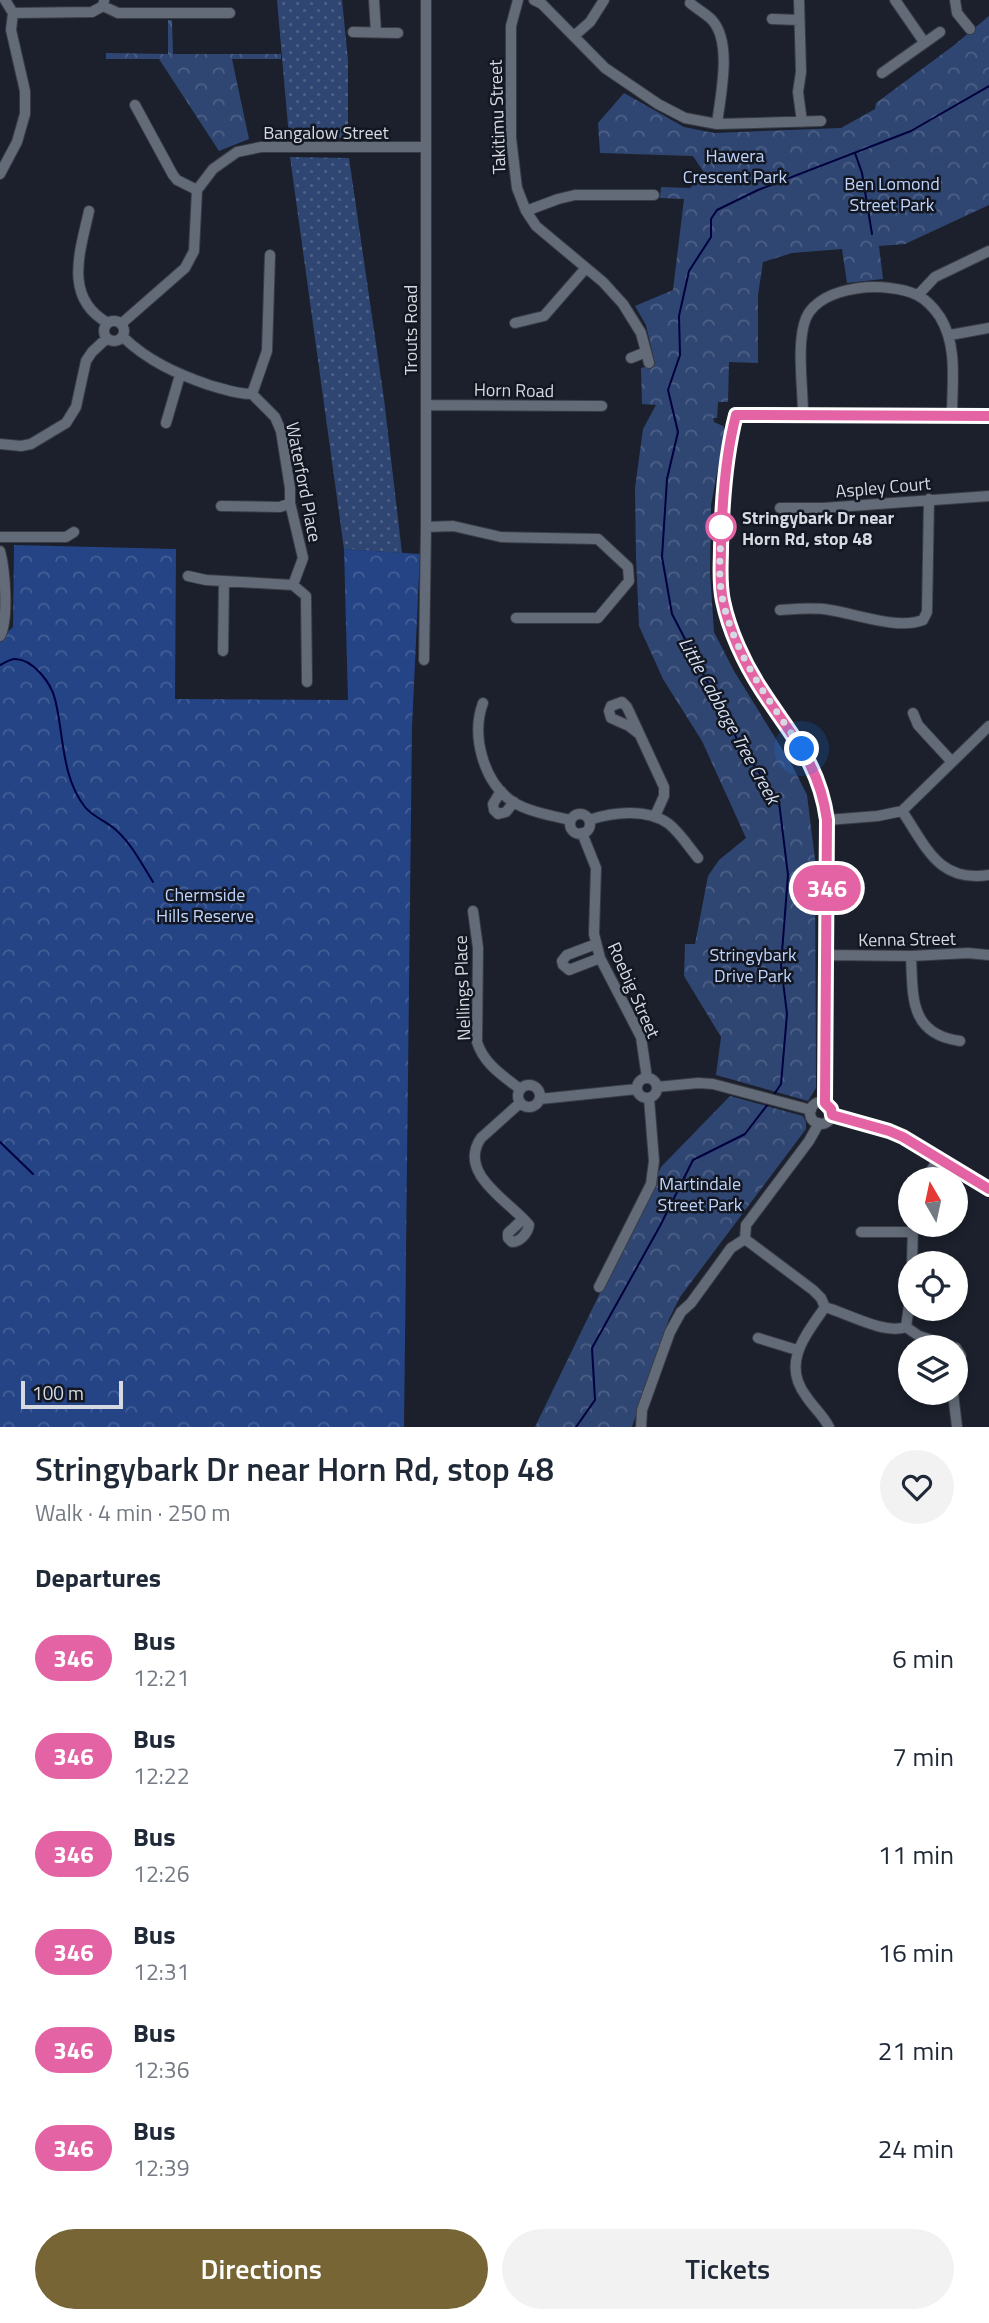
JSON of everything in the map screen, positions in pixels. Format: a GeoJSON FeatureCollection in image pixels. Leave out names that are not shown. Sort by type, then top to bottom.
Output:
{"type":"FeatureCollection","features":[{"type":"Feature","properties":{"kind":"street"},"geometry":{"type":"LineString","coordinates":[[0,174],[17,142],[25,114],[25,91],[11,30],[13,13],[5,0]]}},
{"type":"Feature","properties":{"kind":"street"},"geometry":{"type":"LineString","coordinates":[[374,0],[376,32]]}},
{"type":"Feature","properties":{"kind":"street","name":"Trouts Road"},"geometry":{"type":"LineString","coordinates":[[424,660],[426,0]]}},
{"type":"Feature","properties":{"kind":"street","name":"Takitimu Street"},"geometry":{"type":"LineString","coordinates":[[518,0],[511,26],[511,138],[517,188],[526,211],[536,226],[613,292],[628,310],[641,333],[649,363]]}},
{"type":"Feature","properties":{"kind":"street"},"geometry":{"type":"LineString","coordinates":[[534,0],[542,4],[605,68],[658,104],[685,118],[716,124],[821,121]]}},
{"type":"Feature","properties":{"kind":"street"},"geometry":{"type":"LineString","coordinates":[[574,36],[590,22],[604,0]]}},
{"type":"Feature","properties":{"kind":"street"},"geometry":{"type":"LineString","coordinates":[[799,0],[801,72],[798,92],[802,122]]}},
{"type":"Feature","properties":{"kind":"street"},"geometry":{"type":"LineString","coordinates":[[895,0],[924,43]]}},
{"type":"Feature","properties":{"kind":"street"},"geometry":{"type":"LineString","coordinates":[[955,0],[957,13],[970,29]]}},
{"type":"Feature","properties":{"kind":"street"},"geometry":{"type":"LineString","coordinates":[[13,13],[92,12],[103,3],[118,13],[230,13]]}},
{"type":"Feature","properties":{"kind":"street"},"geometry":{"type":"LineString","coordinates":[[690,4],[714,21],[722,40],[724,62],[716,124]]}},
{"type":"Feature","properties":{"kind":"street"},"geometry":{"type":"LineString","coordinates":[[772,19],[799,20]]}},
{"type":"Feature","properties":{"kind":"street"},"geometry":{"type":"LineString","coordinates":[[353,32],[398,33]]}},
{"type":"Feature","properties":{"kind":"street"},"geometry":{"type":"LineString","coordinates":[[882,74],[940,32]]}},
{"type":"Feature","properties":{"kind":"street"},"geometry":{"type":"LineString","coordinates":[[121,324],[185,268],[194,251],[197,190],[173,175],[135,105]]}},
{"type":"Feature","properties":{"kind":"street","name":"Bangalow Street"},"geometry":{"type":"LineString","coordinates":[[197,190],[213,169],[237,152],[247,149],[426,148]]}},
{"type":"Feature","properties":{"kind":"street"},"geometry":{"type":"LineString","coordinates":[[526,211],[575,195],[654,195]]}},
{"type":"Feature","properties":{"kind":"street"},"geometry":{"type":"LineString","coordinates":[[89,211],[77,277],[84,300],[98,317],[108,323],[115,321],[121,324],[125,331],[123,337],[115,341],[107,338],[104,332],[108,323]]}},
{"type":"Feature","properties":{"kind":"street"},"geometry":{"type":"LineString","coordinates":[[918,296],[935,277],[989,251]]}},
{"type":"Feature","properties":{"kind":"street"},"geometry":{"type":"LineString","coordinates":[[123,337],[157,363],[180,375],[239,394],[252,394],[267,351],[270,255]]}},
{"type":"Feature","properties":{"kind":"street"},"geometry":{"type":"LineString","coordinates":[[515,323],[544,316],[585,269]]}},
{"type":"Feature","properties":{"kind":"street"},"geometry":{"type":"LineString","coordinates":[[803,414],[803,332],[810,312],[821,300],[831,295],[885,287],[918,296],[930,303],[950,335],[952,416]]}},
{"type":"Feature","properties":{"kind":"street"},"geometry":{"type":"LineString","coordinates":[[950,335],[989,328]]}},
{"type":"Feature","properties":{"kind":"street"},"geometry":{"type":"LineString","coordinates":[[0,444],[31,444],[66,423],[76,407],[86,361],[107,338]]}},
{"type":"Feature","properties":{"kind":"street"},"geometry":{"type":"LineString","coordinates":[[631,358],[646,352]]}},
{"type":"Feature","properties":{"kind":"street"},"geometry":{"type":"LineString","coordinates":[[166,423],[180,375]]}},
{"type":"Feature","properties":{"kind":"street","name":"Waterford Place"},"geometry":{"type":"LineString","coordinates":[[252,394],[275,417],[281,431],[290,503],[303,558],[293,585]]}},
{"type":"Feature","properties":{"kind":"street","name":"Horn Road"},"geometry":{"type":"LineString","coordinates":[[426,405],[602,406]]}},
{"type":"Feature","properties":{"kind":"street"},"geometry":{"type":"LineString","coordinates":[[825,1103],[827,820],[824,798],[812,764],[759,686],[729,622],[722,598],[722,505],[736,415],[989,416]]}},
{"type":"Feature","properties":{"kind":"street","name":"Aspley Court"},"geometry":{"type":"LineString","coordinates":[[780,508],[822,508],[989,496]]}},
{"type":"Feature","properties":{"kind":"street"},"geometry":{"type":"LineString","coordinates":[[780,610],[827,609],[885,621],[910,623],[923,620],[927,612],[929,499]]}},
{"type":"Feature","properties":{"kind":"street"},"geometry":{"type":"LineString","coordinates":[[221,506],[280,507],[290,503]]}},
{"type":"Feature","properties":{"kind":"street"},"geometry":{"type":"LineString","coordinates":[[426,527],[453,526],[501,537],[598,539],[628,567],[629,581],[598,618],[516,618]]}},
{"type":"Feature","properties":{"kind":"street"},"geometry":{"type":"LineString","coordinates":[[0,537],[66,537],[74,532]]}},
{"type":"Feature","properties":{"kind":"street"},"geometry":{"type":"LineString","coordinates":[[0,551],[4,566],[4,625],[0,636]]}},
{"type":"Feature","properties":{"kind":"street"},"geometry":{"type":"LineString","coordinates":[[188,576],[293,585],[306,596],[307,682]]}},
{"type":"Feature","properties":{"kind":"street"},"geometry":{"type":"LineString","coordinates":[[223,651],[224,581]]}},
{"type":"Feature","properties":{"kind":"street"},"geometry":{"type":"LineString","coordinates":[[483,703],[477,723],[480,745],[489,775],[501,791],[514,802],[571,820],[579,814],[585,815],[589,820],[588,829],[582,833]]}},
{"type":"Feature","properties":{"kind":"street"},"geometry":{"type":"LineString","coordinates":[[913,713],[918,725],[952,762]]}},
{"type":"Feature","properties":{"kind":"street"},"geometry":{"type":"LineString","coordinates":[[827,820],[878,816],[902,811],[989,726]]}},
{"type":"Feature","properties":{"kind":"street"},"geometry":{"type":"LineString","coordinates":[[638,733],[664,787],[664,796],[655,817]]}},
{"type":"Feature","properties":{"kind":"street"},"geometry":{"type":"LineString","coordinates":[[501,791],[493,804],[495,812],[506,812],[514,802]]}},
{"type":"Feature","properties":{"kind":"street"},"geometry":{"type":"LineString","coordinates":[[902,811],[933,858],[944,868],[965,875],[989,875]]}},
{"type":"Feature","properties":{"kind":"street"},"geometry":{"type":"LineString","coordinates":[[589,820],[617,814],[655,817],[674,829],[698,858]]}},
{"type":"Feature","properties":{"kind":"street","name":"Roebig Street"},"geometry":{"type":"LineString","coordinates":[[571,820],[573,830],[582,833],[596,868],[594,934],[600,958],[641,1037],[647,1078]]}},
{"type":"Feature","properties":{"kind":"street","name":"Nellings Place"},"geometry":{"type":"LineString","coordinates":[[473,911],[478,948],[477,1042],[480,1052],[493,1068],[520,1089],[528,1084],[536,1086],[540,1099]]}},
{"type":"Feature","properties":{"kind":"street"},"geometry":{"type":"LineString","coordinates":[[596,944],[567,955],[562,961],[563,965],[569,970],[600,958]]}},
{"type":"Feature","properties":{"kind":"street","name":"Kenna Street"},"geometry":{"type":"LineString","coordinates":[[826,955],[989,955]]}},
{"type":"Feature","properties":{"kind":"street"},"geometry":{"type":"LineString","coordinates":[[911,956],[913,1000],[918,1016],[936,1035],[960,1041]]}},
{"type":"Feature","properties":{"kind":"street"},"geometry":{"type":"LineString","coordinates":[[647,1078],[655,1082],[657,1087],[656,1093],[649,1098],[641,1096],[637,1089],[638,1083],[647,1078]]}},
{"type":"Feature","properties":{"kind":"street"},"geometry":{"type":"LineString","coordinates":[[657,1087],[713,1084],[811,1110]]}},
{"type":"Feature","properties":{"kind":"street"},"geometry":{"type":"LineString","coordinates":[[520,1089],[520,1103],[526,1107],[533,1107],[540,1099],[637,1089]]}},
{"type":"Feature","properties":{"kind":"street"},"geometry":{"type":"LineString","coordinates":[[599,1287],[651,1184],[654,1161],[649,1098]]}},
{"type":"Feature","properties":{"kind":"street"},"geometry":{"type":"LineString","coordinates":[[520,1103],[481,1138],[476,1158],[481,1178],[517,1211],[522,1220]]}},
{"type":"Feature","properties":{"kind":"street"},"geometry":{"type":"LineString","coordinates":[[818,1103],[825,1103],[831,1109],[832,1115],[828,1121],[819,1123],[813,1120],[811,1110],[818,1103]]}},
{"type":"Feature","properties":{"kind":"street"},"geometry":{"type":"LineString","coordinates":[[832,1115],[889,1131],[939,1157],[989,1189]]}},
{"type":"Feature","properties":{"kind":"street"},"geometry":{"type":"LineString","coordinates":[[745,1239],[746,1225],[809,1141],[819,1123]]}},
{"type":"Feature","properties":{"kind":"street"},"geometry":{"type":"LineString","coordinates":[[933,1167],[939,1157]]}},
{"type":"Feature","properties":{"kind":"street"},"geometry":{"type":"LineString","coordinates":[[861,1232],[898,1230]]}},
{"type":"Feature","properties":{"kind":"street"},"geometry":{"type":"LineString","coordinates":[[745,1239],[813,1290],[825,1307]]}},
{"type":"Feature","properties":{"kind":"street"},"geometry":{"type":"LineString","coordinates":[[640,1427],[641,1413],[670,1332],[681,1312],[691,1303],[731,1248],[745,1239]]}},
{"type":"Feature","properties":{"kind":"street"},"geometry":{"type":"LineString","coordinates":[[825,1307],[835,1308],[860,1321],[877,1326],[894,1329],[906,1326]]}},
{"type":"Feature","properties":{"kind":"street"},"geometry":{"type":"LineString","coordinates":[[825,1307],[797,1350],[795,1365],[799,1386],[829,1427]]}},
{"type":"Feature","properties":{"kind":"street"},"geometry":{"type":"LineString","coordinates":[[906,1326],[907,1321]]}},
{"type":"Feature","properties":{"kind":"street"},"geometry":{"type":"LineString","coordinates":[[906,1326],[918,1335]]}},
{"type":"Feature","properties":{"kind":"street"},"geometry":{"type":"LineString","coordinates":[[758,1338],[797,1350]]}},
{"type":"Feature","properties":{"kind":"street"},"geometry":{"type":"LineString","coordinates":[[954,1405],[957,1427]]}},
{"type":"Feature","properties":{"kind":"green space"},"geometry":{"type":"Polygon","coordinates":[[[277,0],[342,0],[348,60],[348,138],[289,137],[277,0]]]}},
{"type":"Feature","properties":{"kind":"green space"},"geometry":{"type":"Polygon","coordinates":[[[989,16],[989,205],[905,244],[879,246],[883,279],[847,283],[842,249],[792,253],[763,262],[758,295],[758,363],[729,362],[728,402],[718,402],[717,418],[713,418],[714,422],[725,430],[711,505],[710,573],[714,632],[807,795],[815,859],[816,1088],[808,1101],[716,1075],[721,1037],[684,976],[685,944],[695,944],[708,876],[719,860],[746,838],[702,741],[663,679],[639,626],[635,488],[643,429],[656,405],[642,404],[641,368],[655,364],[646,325],[635,306],[673,290],[684,199],[660,198],[661,187],[690,188],[705,174],[693,156],[600,153],[598,123],[624,93],[684,127],[714,133],[841,128],[875,109],[876,103],[989,16]]]}},
{"type":"Feature","properties":{"kind":"green space"},"geometry":{"type":"Polygon","coordinates":[[[168,20],[172,20],[173,54],[281,54],[281,59],[232,59],[249,139],[219,151],[159,59],[106,59],[106,53],[168,54],[168,20]]]}},
{"type":"Feature","properties":{"kind":"green space"},"geometry":{"type":"Polygon","coordinates":[[[290,157],[349,158],[384,399],[402,553],[344,549],[290,157]]]}},
{"type":"Feature","properties":{"kind":"green space","name":"Chermside Hills Reserve"},"geometry":{"type":"Polygon","coordinates":[[[14,545],[176,549],[175,699],[348,700],[344,549],[420,554],[412,727],[404,1427],[0,1427],[0,639],[13,627],[14,545]]]}},
{"type":"Feature","properties":{"kind":"green space","name":"Martindale Street Park"},"geometry":{"type":"Polygon","coordinates":[[[730,1096],[803,1116],[806,1129],[680,1297],[669,1319],[632,1427],[535,1427],[661,1167],[730,1096]]]}},
{"type":"Feature","properties":{"kind":"waterway","name":"Little Cabbage Tree Creek"},"geometry":{"type":"LineString","coordinates":[[773,1096],[781,1084],[787,1014],[781,965],[788,875],[779,802],[738,741],[672,614],[662,557],[667,479],[678,432],[668,390],[680,355],[679,316],[689,271],[711,237],[711,219],[717,210],[758,190],[911,131],[989,86]]}},
{"type":"Feature","properties":{"kind":"waterway"},"geometry":{"type":"LineString","coordinates":[[855,153],[862,173],[872,234]]}},
{"type":"Feature","properties":{"kind":"waterway"},"geometry":{"type":"LineString","coordinates":[[0,665],[13,659],[22,660],[35,667],[50,686],[55,699],[67,769],[77,795],[88,810],[124,838],[153,882]]}},
{"type":"Feature","properties":{"kind":"waterway","name":"Little Cabbage Tree Creek"},"geometry":{"type":"LineString","coordinates":[[576,1427],[595,1400],[592,1348],[660,1226],[693,1160],[745,1134],[768,1104]]}},
{"type":"Feature","properties":{"kind":"waterway"},"geometry":{"type":"LineString","coordinates":[[0,1142],[33,1174]]}},
{"type":"Feature","properties":{"kind":"bus line","name":"346"},"geometry":{"type":"LineString","coordinates":[[989,416],[736,415],[722,505],[721,570],[722,598],[729,622],[759,686],[812,764],[824,798],[827,820],[825,1103],[830,1107],[832,1115],[903,1137],[989,1189]]}},
{"type":"Feature","properties":{"kind":"place","name":"Stringybark Dr near Horn Rd, stop 48"},"geometry":{"type":"Point","coordinates":[721,527]}},
{"type":"Feature","properties":{"kind":"route"},"geometry":{"type":"LineString","coordinates":[[721,527],[722,519],[721,584],[729,622],[759,686],[802,749]]}},
{"type":"Feature","properties":{"kind":"park label","name":"Hawera Crescent Park"},"geometry":{"type":"Point","coordinates":[735,165]}},
{"type":"Feature","properties":{"kind":"park label","name":"Ben Lomond Street Park"},"geometry":{"type":"Point","coordinates":[892,193]}},
{"type":"Feature","properties":{"kind":"park label","name":"Stringybark Drive Park"},"geometry":{"type":"Point","coordinates":[753,964]}}]}
